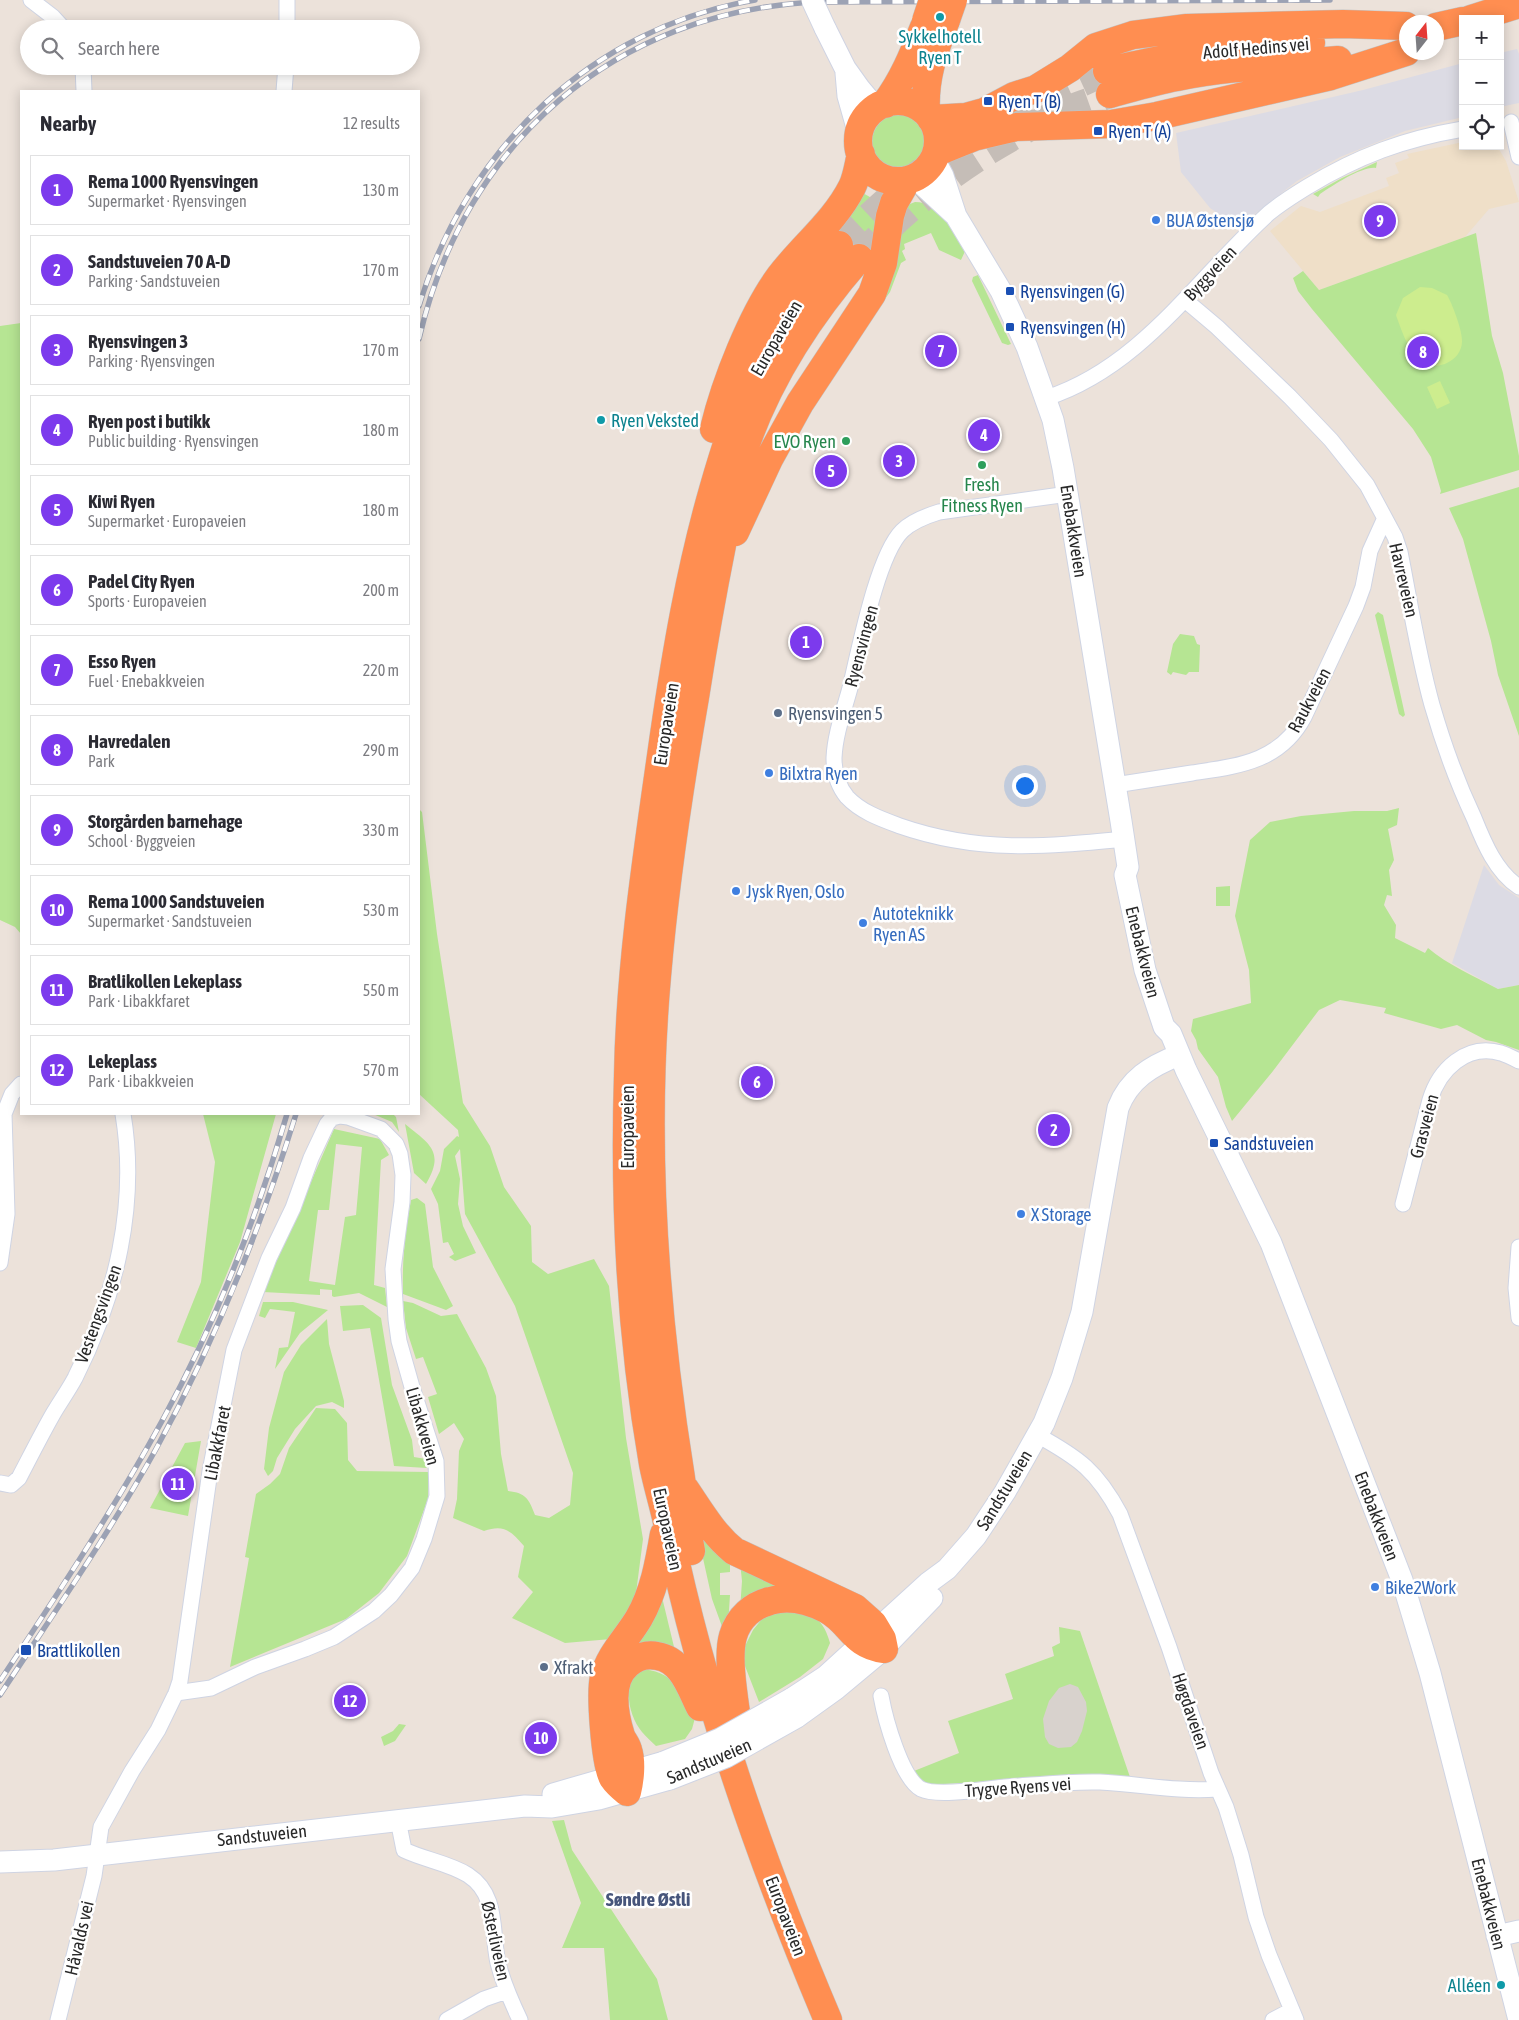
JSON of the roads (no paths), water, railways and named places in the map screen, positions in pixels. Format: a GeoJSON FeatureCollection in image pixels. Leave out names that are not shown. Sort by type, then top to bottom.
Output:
{"type":"FeatureCollection","features":[{"type":"Feature","properties":{"kind":"highway"},"geometry":{"type":"LineString","coordinates":[[1484,15],[1519,4]]}},
{"type":"Feature","properties":{"kind":"highway"},"geometry":{"type":"LineString","coordinates":[[698,544],[705,471],[710,446],[731,375],[768,294],[780,276],[841,205],[854,180],[863,122],[881,106],[909,66],[940,10]]}},
{"type":"Feature","properties":{"kind":"highway"},"geometry":{"type":"LineString","coordinates":[[928,116],[925,88],[940,10]]}},
{"type":"Feature","properties":{"kind":"highway"},"geometry":{"type":"LineString","coordinates":[[1504,28],[1519,23]]}},
{"type":"Feature","properties":{"kind":"highway"},"geometry":{"type":"LineString","coordinates":[[928,116],[966,117],[984,112],[1014,96],[1036,89],[1070,68],[1096,47],[1133,35],[1187,28],[1343,24],[1399,26]]}},
{"type":"Feature","properties":{"kind":"highway"},"geometry":{"type":"LineString","coordinates":[[1444,30],[1459,38]]}},
{"type":"Feature","properties":{"kind":"highway","name":"Adolf Hedins vei"},"geometry":{"type":"LineString","coordinates":[[1399,34],[1174,57],[1108,83],[1399,53]]}},
{"type":"Feature","properties":{"kind":"highway"},"geometry":{"type":"LineString","coordinates":[[936,155],[974,137],[1016,127],[1111,124],[1157,116],[1331,76],[1399,54]]}},
{"type":"Feature","properties":{"kind":"highway"},"geometry":{"type":"LineString","coordinates":[[718,565],[783,432],[872,294],[883,263],[894,203],[911,179],[930,167],[936,155],[938,135],[928,116],[919,107],[902,102],[881,106]]}},
{"type":"Feature","properties":{"kind":"highway"},"geometry":{"type":"LineString","coordinates":[[860,144],[866,165],[874,173],[884,179],[896,181],[911,179]]}},
{"type":"Feature","properties":{"kind":"highway","name":"Europaveien"},"geometry":{"type":"LineString","coordinates":[[828,2020],[785,1916],[730,1766],[703,1675],[677,1573],[654,1467],[635,1321],[627,1190],[628,1073],[633,978],[643,884],[669,701],[698,544],[725,448],[749,385],[772,339],[812,278],[849,252],[790,352],[761,409],[736,473],[679,790],[656,979],[651,1076],[651,1187],[658,1316],[668,1401],[682,1483],[686,1528],[696,1577],[720,1671],[752,1777],[802,1909],[848,2020]]}},
{"type":"Feature","properties":{"kind":"highway"},"geometry":{"type":"LineString","coordinates":[[682,1483],[710,1526],[725,1544],[734,1551],[855,1608],[867,1617],[875,1641]]}},
{"type":"Feature","properties":{"kind":"highway"},"geometry":{"type":"LineString","coordinates":[[623,1781],[609,1766],[603,1708],[604,1675],[612,1658],[646,1606],[659,1563],[667,1520]]}},
{"type":"Feature","properties":{"kind":"highway"},"geometry":{"type":"LineString","coordinates":[[659,1563],[688,1680],[730,1766]]}},
{"type":"Feature","properties":{"kind":"highway"},"geometry":{"type":"LineString","coordinates":[[739,1735],[731,1659],[733,1636],[740,1622],[755,1607],[777,1599],[801,1599],[826,1609],[875,1641]]}},
{"type":"Feature","properties":{"kind":"highway"},"geometry":{"type":"LineString","coordinates":[[623,1781],[629,1751],[621,1735],[614,1696],[619,1674],[631,1661],[655,1656],[671,1661],[688,1680]]}},
{"type":"Feature","properties":{"kind":"main road"},"geometry":{"type":"LineString","coordinates":[[812,0],[845,68],[860,89],[881,106]]}},
{"type":"Feature","properties":{"kind":"main road"},"geometry":{"type":"LineString","coordinates":[[845,68],[848,96],[860,144]]}},
{"type":"Feature","properties":{"kind":"main road","name":"Enebakkveien"},"geometry":{"type":"LineString","coordinates":[[936,155],[956,216],[1004,297],[1027,347],[1046,398],[1058,440],[1128,867],[1134,873],[1152,968],[1172,1026],[1171,1034],[1179,1055],[1271,1243],[1402,1580],[1430,1673],[1519,2020]]}},
{"type":"Feature","properties":{"kind":"main road","name":"Enebakkveien"},"geometry":{"type":"LineString","coordinates":[[911,179],[956,216]]}},
{"type":"Feature","properties":{"kind":"main road","name":"Sandstuveien"},"geometry":{"type":"LineString","coordinates":[[0,1862],[54,1860],[525,1806],[552,1807],[623,1781],[667,1770],[720,1739],[794,1708],[826,1676],[930,1600],[948,1569],[976,1536],[992,1513],[1044,1423],[1059,1386],[1080,1322],[1118,1108],[1125,1092],[1136,1079],[1152,1067],[1179,1055]]}},
{"type":"Feature","properties":{"kind":"main road"},"geometry":{"type":"LineString","coordinates":[[1497,1936],[1519,1931]]}},
{"type":"Feature","properties":{"kind":"street"},"geometry":{"type":"LineString","coordinates":[[31,0],[56,20]]}},
{"type":"Feature","properties":{"kind":"street"},"geometry":{"type":"LineString","coordinates":[[287,0],[287,20]]}},
{"type":"Feature","properties":{"kind":"street"},"geometry":{"type":"LineString","coordinates":[[83,75],[84,90]]}},
{"type":"Feature","properties":{"kind":"street"},"geometry":{"type":"LineString","coordinates":[[284,90],[285,75]]}},
{"type":"Feature","properties":{"kind":"street"},"geometry":{"type":"LineString","coordinates":[[1510,122],[1519,157]]}},
{"type":"Feature","properties":{"kind":"street","name":"Byggveien"},"geometry":{"type":"LineString","coordinates":[[1046,398],[1060,394],[1108,367],[1138,345],[1185,300],[1270,212],[1324,177],[1389,146],[1459,130]]}},
{"type":"Feature","properties":{"kind":"street","name":"Havreveien"},"geometry":{"type":"LineString","coordinates":[[1185,300],[1290,397],[1331,440],[1367,484],[1395,538],[1400,552],[1432,705],[1455,773],[1483,839],[1501,870],[1511,882],[1519,887]]}},
{"type":"Feature","properties":{"kind":"street","name":"Ryensvingen"},"geometry":{"type":"LineString","coordinates":[[1068,494],[939,512],[919,519],[902,531],[886,558],[862,637],[837,736],[834,759],[836,773],[840,787],[846,796],[868,812],[880,819],[925,834],[1020,847],[1068,845],[1124,839]]}},
{"type":"Feature","properties":{"kind":"street","name":"Raukveien"},"geometry":{"type":"LineString","coordinates":[[1115,785],[1243,765],[1274,751],[1288,740],[1297,731],[1356,606],[1364,586],[1370,551],[1384,520]]}},
{"type":"Feature","properties":{"kind":"street","name":"Grasveien"},"geometry":{"type":"LineString","coordinates":[[1403,1204],[1433,1090],[1442,1074],[1454,1062],[1473,1054],[1500,1053],[1519,1061]]}},
{"type":"Feature","properties":{"kind":"street"},"geometry":{"type":"LineString","coordinates":[[0,1263],[7,1214],[4,1114],[12,1094],[20,1085]]}},
{"type":"Feature","properties":{"kind":"street","name":"Vestengsvingen"},"geometry":{"type":"LineString","coordinates":[[0,1483],[12,1485],[18,1478],[74,1380],[92,1343],[109,1293],[122,1242],[127,1198],[128,1143],[123,1115]]}},
{"type":"Feature","properties":{"kind":"street","name":"Libakkfaret"},"geometry":{"type":"LineString","coordinates":[[95,1855],[101,1827],[132,1771],[158,1730],[180,1681],[210,1471],[234,1350],[250,1306],[327,1124],[332,1118],[348,1116],[370,1124],[386,1134]]}},
{"type":"Feature","properties":{"kind":"street","name":"Libakkveien"},"geometry":{"type":"LineString","coordinates":[[176,1693],[211,1688],[255,1667],[334,1637],[374,1611],[391,1594],[412,1568],[424,1539],[437,1496],[436,1461],[399,1341],[393,1269],[402,1202],[403,1175],[400,1154],[396,1144],[386,1134]]}},
{"type":"Feature","properties":{"kind":"street"},"geometry":{"type":"LineString","coordinates":[[1519,1247],[1516,1288],[1519,1318]]}},
{"type":"Feature","properties":{"kind":"street","name":"Høgdaveien"},"geometry":{"type":"LineString","coordinates":[[1037,1435],[1067,1452],[1096,1476],[1110,1494],[1120,1514],[1226,1807],[1241,1855],[1256,1917],[1269,1955],[1294,2015]]}},
{"type":"Feature","properties":{"kind":"street","name":"Trygve Ryens vei"},"geometry":{"type":"LineString","coordinates":[[881,1696],[886,1720],[899,1756],[914,1784],[922,1789],[948,1792],[1100,1782],[1184,1790],[1218,1789]]}},
{"type":"Feature","properties":{"kind":"street","name":"Østerliveien"},"geometry":{"type":"LineString","coordinates":[[398,1820],[404,1850],[468,1875],[486,1894],[492,1914],[498,1964],[520,2020]]}},
{"type":"Feature","properties":{"kind":"street","name":"Håvalds vei"},"geometry":{"type":"LineString","coordinates":[[58,2020],[94,1876],[95,1855]]}},
{"type":"Feature","properties":{"kind":"street"},"geometry":{"type":"LineString","coordinates":[[447,2020],[484,1999],[507,1991]]}},
{"type":"Feature","properties":{"kind":"street"},"geometry":{"type":"LineString","coordinates":[[1273,2020],[1294,2015]]}},
{"type":"Feature","properties":{"kind":"tunnel"},"geometry":{"type":"LineString","coordinates":[[839,245],[898,191],[946,154],[1015,114],[1107,71]]}},
{"type":"Feature","properties":{"kind":"tunnel"},"geometry":{"type":"LineString","coordinates":[[859,258],[879,237],[923,198],[994,147],[1046,119],[1110,94]]}},
{"type":"Feature","properties":{"kind":"railway"},"geometry":{"type":"LineString","coordinates":[[420,303],[440,249],[468,196],[503,148],[544,105],[589,68],[640,38],[696,15],[755,0]]}},
{"type":"Feature","properties":{"kind":"railway"},"geometry":{"type":"LineString","coordinates":[[420,336],[441,269],[472,205],[511,149],[559,100],[614,61],[676,31],[744,11],[817,2],[1330,0]]}},
{"type":"Feature","properties":{"kind":"railway"},"geometry":{"type":"LineString","coordinates":[[0,1681],[63,1585],[143,1455],[200,1347],[248,1232],[287,1115]]}},
{"type":"Feature","properties":{"kind":"railway"},"geometry":{"type":"LineString","coordinates":[[0,1695],[80,1574],[138,1481],[198,1368],[235,1285],[267,1200],[296,1115]]}},
{"type":"Feature","properties":{"kind":"place","name":"Sykkelhotell Ryen T"},"geometry":{"type":"Point","coordinates":[940,17]}},
{"type":"Feature","properties":{"kind":"place","name":"Ryen T (B)"},"geometry":{"type":"Point","coordinates":[988,101]}},
{"type":"Feature","properties":{"kind":"place","name":"Ryen T (A)"},"geometry":{"type":"Point","coordinates":[1098,131]}},
{"type":"Feature","properties":{"kind":"place","name":"BUA Østensjø"},"geometry":{"type":"Point","coordinates":[1156,220]}},
{"type":"Feature","properties":{"kind":"place","name":"Storgården barnehage"},"geometry":{"type":"Point","coordinates":[1380,221]}},
{"type":"Feature","properties":{"kind":"place","name":"Ryensvingen (G)"},"geometry":{"type":"Point","coordinates":[1010,291]}},
{"type":"Feature","properties":{"kind":"place","name":"Ryensvingen (H)"},"geometry":{"type":"Point","coordinates":[1010,327]}},
{"type":"Feature","properties":{"kind":"place","name":"Esso Ryen"},"geometry":{"type":"Point","coordinates":[941,351]}},
{"type":"Feature","properties":{"kind":"place","name":"Havredalen"},"geometry":{"type":"Point","coordinates":[1423,352]}},
{"type":"Feature","properties":{"kind":"place","name":"Ryen Veksted"},"geometry":{"type":"Point","coordinates":[601,420]}},
{"type":"Feature","properties":{"kind":"place","name":"Ryen post i butikk"},"geometry":{"type":"Point","coordinates":[984,435]}},
{"type":"Feature","properties":{"kind":"place","name":"EVO Ryen"},"geometry":{"type":"Point","coordinates":[846,441]}},
{"type":"Feature","properties":{"kind":"place","name":"Ryensvingen 3"},"geometry":{"type":"Point","coordinates":[899,461]}},
{"type":"Feature","properties":{"kind":"place","name":"Fresh Fitness Ryen"},"geometry":{"type":"Point","coordinates":[982,465]}},
{"type":"Feature","properties":{"kind":"place","name":"Kiwi Ryen"},"geometry":{"type":"Point","coordinates":[831,471]}},
{"type":"Feature","properties":{"kind":"place","name":"Rema 1000 Ryensvingen"},"geometry":{"type":"Point","coordinates":[806,642]}},
{"type":"Feature","properties":{"kind":"place","name":"Ryensvingen 5"},"geometry":{"type":"Point","coordinates":[778,713]}},
{"type":"Feature","properties":{"kind":"place","name":"Bilxtra Ryen"},"geometry":{"type":"Point","coordinates":[769,773]}},
{"type":"Feature","properties":{"kind":"place","name":"Jysk Ryen, Oslo"},"geometry":{"type":"Point","coordinates":[736,891]}},
{"type":"Feature","properties":{"kind":"place","name":"Autoteknikk Ryen AS"},"geometry":{"type":"Point","coordinates":[863,923]}},
{"type":"Feature","properties":{"kind":"place","name":"Padel City Ryen"},"geometry":{"type":"Point","coordinates":[757,1082]}},
{"type":"Feature","properties":{"kind":"place","name":"Sandstuveien 70 A-D"},"geometry":{"type":"Point","coordinates":[1054,1130]}},
{"type":"Feature","properties":{"kind":"place","name":"Sandstuveien"},"geometry":{"type":"Point","coordinates":[1214,1143]}},
{"type":"Feature","properties":{"kind":"place","name":"X Storage"},"geometry":{"type":"Point","coordinates":[1021,1214]}},
{"type":"Feature","properties":{"kind":"place","name":"Bratlikollen Lekeplass"},"geometry":{"type":"Point","coordinates":[178,1484]}},
{"type":"Feature","properties":{"kind":"place","name":"Bike2Work"},"geometry":{"type":"Point","coordinates":[1375,1587]}},
{"type":"Feature","properties":{"kind":"place","name":"Brattlikollen"},"geometry":{"type":"Point","coordinates":[26,1650]}},
{"type":"Feature","properties":{"kind":"place","name":"Xfrakt"},"geometry":{"type":"Point","coordinates":[544,1667]}},
{"type":"Feature","properties":{"kind":"place","name":"Lekeplass"},"geometry":{"type":"Point","coordinates":[350,1701]}},
{"type":"Feature","properties":{"kind":"place","name":"Rema 1000 Sandstuveien"},"geometry":{"type":"Point","coordinates":[541,1738]}},
{"type":"Feature","properties":{"kind":"place","name":"Alléen"},"geometry":{"type":"Point","coordinates":[1501,1985]}},
{"type":"Feature","properties":{"kind":"district","name":"Søndre Østli"},"geometry":{"type":"Point","coordinates":[648,1899]}}]}
